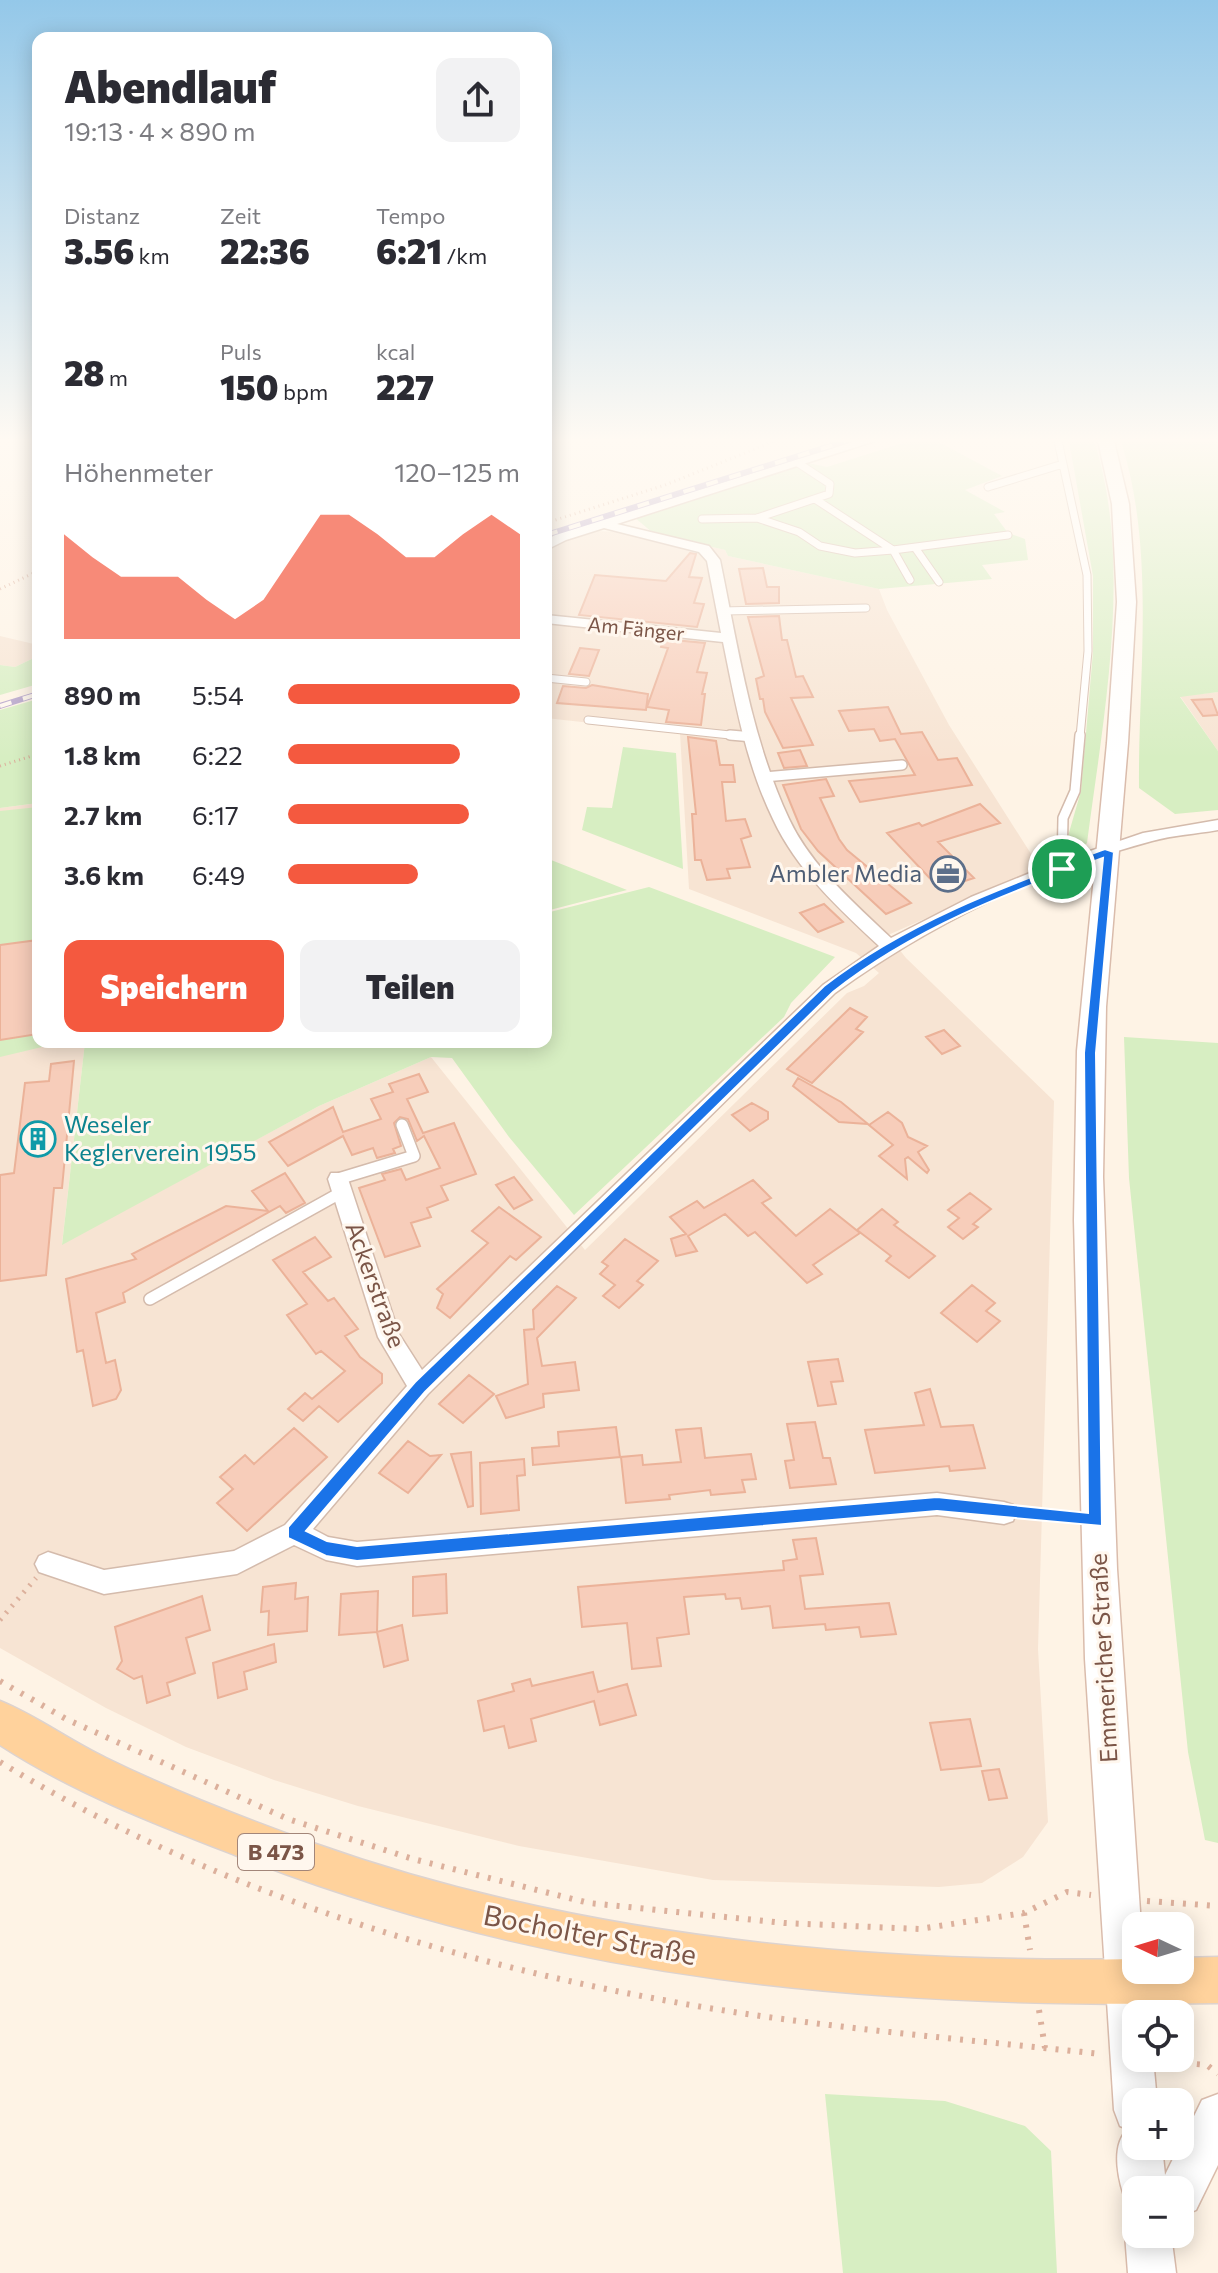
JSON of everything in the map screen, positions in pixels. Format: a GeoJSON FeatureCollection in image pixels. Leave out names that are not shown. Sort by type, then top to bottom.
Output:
{"type":"FeatureCollection","features":[{"type":"Feature","properties":{"kind":"main road","name":"Emmericher Straße"},"geometry":{"type":"LineString","coordinates":[[1122,1959],[1096,1521],[1090,1053],[1124,656],[1125,547]]}},
{"type":"Feature","properties":{"kind":"main road","name":"Bocholter Straße"},"geometry":{"type":"LineString","coordinates":[[0,1721],[138,1795],[254,1845],[384,1889],[569,1937],[762,1967],[880,1977],[1122,1984]]}},
{"type":"Feature","properties":{"kind":"main road","name":"Bocholter Straße"},"geometry":{"type":"LineString","coordinates":[[1194,1981],[1218,1980]]}},
{"type":"Feature","properties":{"kind":"main road","name":"Emmericher Straße"},"geometry":{"type":"LineString","coordinates":[[1124,1984],[1134,2088]]}},
{"type":"Feature","properties":{"kind":"main road"},"geometry":{"type":"LineString","coordinates":[[1189,2176],[1218,2116]]}},
{"type":"Feature","properties":{"kind":"street"},"geometry":{"type":"LineString","coordinates":[[696,547],[704,549],[713,560],[727,638],[764,777],[781,820],[813,868],[842,902],[890,947]]}},
{"type":"Feature","properties":{"kind":"street","name":"Am Fänger"},"geometry":{"type":"LineString","coordinates":[[552,620],[727,638]]}},
{"type":"Feature","properties":{"kind":"street"},"geometry":{"type":"LineString","coordinates":[[48,1564],[104,1582],[237,1562],[294,1533],[420,1387],[829,989],[864,961],[1015,886],[1142,838],[1218,825]]}},
{"type":"Feature","properties":{"kind":"street","name":"Ackerstraße"},"geometry":{"type":"LineString","coordinates":[[340,1186],[389,1337],[420,1387]]}},
{"type":"Feature","properties":{"kind":"street"},"geometry":{"type":"LineString","coordinates":[[294,1533],[326,1548],[357,1554],[937,1504],[1004,1513]]}},
{"type":"Feature","properties":{"kind":"lane"},"geometry":{"type":"LineString","coordinates":[[825,547],[855,553],[929,547]]}},
{"type":"Feature","properties":{"kind":"lane"},"geometry":{"type":"LineString","coordinates":[[889,547],[910,580]]}},
{"type":"Feature","properties":{"kind":"lane"},"geometry":{"type":"LineString","coordinates":[[1062,869],[1063,818],[1075,791],[1088,651],[1087,575],[1081,547]]}},
{"type":"Feature","properties":{"kind":"lane"},"geometry":{"type":"LineString","coordinates":[[916,549],[939,582]]}},
{"type":"Feature","properties":{"kind":"lane"},"geometry":{"type":"LineString","coordinates":[[722,611],[866,608]]}},
{"type":"Feature","properties":{"kind":"lane"},"geometry":{"type":"LineString","coordinates":[[552,679],[586,682]]}},
{"type":"Feature","properties":{"kind":"lane"},"geometry":{"type":"LineString","coordinates":[[588,720],[753,737]]}},
{"type":"Feature","properties":{"kind":"lane"},"geometry":{"type":"LineString","coordinates":[[764,777],[902,765]]}},
{"type":"Feature","properties":{"kind":"lane"},"geometry":{"type":"LineString","coordinates":[[150,1299],[340,1186],[414,1156],[402,1125]]}},
{"type":"Feature","properties":{"kind":"path"},"geometry":{"type":"LineString","coordinates":[[0,589],[32,574]]}},
{"type":"Feature","properties":{"kind":"path"},"geometry":{"type":"LineString","coordinates":[[0,766],[32,756]]}},
{"type":"Feature","properties":{"kind":"path"},"geometry":{"type":"LineString","coordinates":[[1004,1513],[1096,1521]]}},
{"type":"Feature","properties":{"kind":"path"},"geometry":{"type":"LineString","coordinates":[[0,1620],[48,1564]]}},
{"type":"Feature","properties":{"kind":"path"},"geometry":{"type":"LineString","coordinates":[[0,1681],[66,1719],[288,1819],[413,1859],[589,1903],[784,1923],[919,1929],[1024,1913],[1067,1892],[1218,1906]]}},
{"type":"Feature","properties":{"kind":"shaded area"},"geometry":{"type":"Polygon","coordinates":[[[552,547],[713,547],[725,550],[728,556],[879,589],[887,610],[949,725],[1040,868],[888,935],[906,958],[1054,1101],[1038,1649],[1048,1822],[1023,1857],[982,1883],[939,1887],[713,1880],[519,1846],[358,1806],[274,1780],[186,1747],[106,1708],[0,1648],[0,808],[32,804],[32,1048],[84,1048],[62,1244],[319,1106],[431,1057],[585,1250],[847,993],[864,986],[879,973],[856,953],[689,889],[680,733],[552,719],[552,547]]]}},
{"type":"Feature","properties":{"kind":"shaded area"},"geometry":{"type":"Polygon","coordinates":[[[0,636],[32,644],[32,659],[15,667],[0,665],[0,636]]]}},
{"type":"Feature","properties":{"kind":"shaded area"},"geometry":{"type":"Polygon","coordinates":[[[1218,692],[1218,751],[1180,696],[1218,692]]]}},
{"type":"Feature","properties":{"kind":"green space"},"geometry":{"type":"Polygon","coordinates":[[[713,547],[1026,547],[1028,560],[982,565],[992,579],[879,589],[728,556],[725,550],[713,547]]]}},
{"type":"Feature","properties":{"kind":"green space"},"geometry":{"type":"Polygon","coordinates":[[[1088,547],[1112,547],[1114,589],[1107,693],[1087,843],[1082,848],[1072,845],[1068,836],[1081,791],[1093,652],[1093,576],[1088,547]]]}},
{"type":"Feature","properties":{"kind":"green space"},"geometry":{"type":"Polygon","coordinates":[[[1140,547],[1218,547],[1218,692],[1180,697],[1218,751],[1218,810],[1175,814],[1139,788],[1140,547]]]}},
{"type":"Feature","properties":{"kind":"green space"},"geometry":{"type":"Polygon","coordinates":[[[32,659],[32,686],[0,695],[0,665],[15,667],[32,659]]]}},
{"type":"Feature","properties":{"kind":"green space"},"geometry":{"type":"Polygon","coordinates":[[[32,701],[32,804],[0,808],[0,710],[32,701]]]}},
{"type":"Feature","properties":{"kind":"green space"},"geometry":{"type":"Polygon","coordinates":[[[623,747],[676,753],[683,869],[582,830],[587,807],[612,808],[623,747]]]}},
{"type":"Feature","properties":{"kind":"green space"},"geometry":{"type":"Polygon","coordinates":[[[32,808],[32,1048],[38,1048],[0,1057],[0,811],[32,808]]]}},
{"type":"Feature","properties":{"kind":"green space"},"geometry":{"type":"Polygon","coordinates":[[[552,860],[627,890],[552,909],[552,860]]]}},
{"type":"Feature","properties":{"kind":"green space"},"geometry":{"type":"Polygon","coordinates":[[[649,887],[835,957],[791,1003],[784,1017],[574,1215],[509,1137],[452,1058],[431,1057],[319,1106],[62,1245],[84,1048],[552,1048],[552,911],[649,887]]]}},
{"type":"Feature","properties":{"kind":"green space"},"geometry":{"type":"Polygon","coordinates":[[[1124,1037],[1218,1043],[1218,1843],[1205,1840],[1188,1752],[1129,1178],[1124,1037]]]}},
{"type":"Feature","properties":{"kind":"green space"},"geometry":{"type":"Polygon","coordinates":[[[825,2094],[945,2101],[1025,2126],[1051,2151],[1057,2273],[843,2273],[825,2094]]]}},
{"type":"Feature","properties":{"kind":"building"},"geometry":{"type":"Polygon","coordinates":[[[690,553],[696,554],[689,577],[702,578],[694,603],[704,604],[697,627],[579,615],[595,575],[666,581],[690,553]]]}},
{"type":"Feature","properties":{"kind":"building"},"geometry":{"type":"Polygon","coordinates":[[[763,568],[767,587],[779,587],[779,603],[746,604],[739,569],[763,568]]]}},
{"type":"Feature","properties":{"kind":"building"},"geometry":{"type":"Polygon","coordinates":[[[779,616],[782,640],[787,640],[796,677],[803,676],[813,697],[791,698],[813,745],[783,748],[765,712],[763,699],[760,699],[756,679],[764,676],[748,617],[779,616]]]}},
{"type":"Feature","properties":{"kind":"building"},"geometry":{"type":"Polygon","coordinates":[[[663,639],[705,643],[697,672],[707,673],[702,694],[705,694],[701,725],[666,722],[669,710],[647,707],[668,648],[661,647],[663,639]]]}},
{"type":"Feature","properties":{"kind":"building"},"geometry":{"type":"Polygon","coordinates":[[[580,648],[599,650],[589,676],[569,674],[580,648]]]}},
{"type":"Feature","properties":{"kind":"building"},"geometry":{"type":"Polygon","coordinates":[[[592,685],[648,694],[646,710],[557,703],[563,686],[586,688],[592,685]]]}},
{"type":"Feature","properties":{"kind":"building"},"geometry":{"type":"Polygon","coordinates":[[[1212,699],[1218,715],[1203,716],[1192,700],[1212,699]]]}},
{"type":"Feature","properties":{"kind":"building"},"geometry":{"type":"Polygon","coordinates":[[[888,707],[901,734],[922,732],[938,760],[957,758],[972,785],[860,802],[849,781],[915,775],[895,739],[880,741],[874,729],[849,731],[839,711],[888,707]]]}},
{"type":"Feature","properties":{"kind":"building"},"geometry":{"type":"Polygon","coordinates":[[[688,737],[716,741],[720,765],[733,765],[735,782],[722,782],[726,821],[745,819],[751,836],[741,839],[750,867],[727,869],[730,878],[707,880],[701,860],[695,860],[692,814],[696,814],[688,737]]]}},
{"type":"Feature","properties":{"kind":"building"},"geometry":{"type":"Polygon","coordinates":[[[800,750],[807,766],[784,768],[778,753],[800,750]]]}},
{"type":"Feature","properties":{"kind":"building"},"geometry":{"type":"Polygon","coordinates":[[[826,779],[834,796],[820,798],[839,839],[847,850],[911,903],[886,914],[818,851],[801,829],[783,785],[826,779]]]}},
{"type":"Feature","properties":{"kind":"building"},"geometry":{"type":"Polygon","coordinates":[[[980,804],[1000,823],[938,842],[974,878],[940,889],[887,833],[919,823],[922,826],[980,804]]]}},
{"type":"Feature","properties":{"kind":"building"},"geometry":{"type":"Polygon","coordinates":[[[824,904],[843,922],[818,932],[800,913],[824,904]]]}},
{"type":"Feature","properties":{"kind":"building"},"geometry":{"type":"Polygon","coordinates":[[[32,941],[32,1035],[0,1040],[0,945],[32,941]]]}},
{"type":"Feature","properties":{"kind":"building"},"geometry":{"type":"Polygon","coordinates":[[[850,1008],[867,1017],[856,1029],[863,1032],[812,1083],[787,1069],[850,1008]]]}},
{"type":"Feature","properties":{"kind":"building"},"geometry":{"type":"Polygon","coordinates":[[[944,1030],[960,1046],[942,1054],[926,1037],[944,1030]]]}},
{"type":"Feature","properties":{"kind":"building"},"geometry":{"type":"Polygon","coordinates":[[[74,1061],[62,1188],[54,1188],[46,1275],[0,1281],[0,1175],[14,1173],[25,1083],[49,1081],[51,1064],[74,1061]]]}},
{"type":"Feature","properties":{"kind":"building"},"geometry":{"type":"Polygon","coordinates":[[[419,1074],[428,1092],[407,1099],[423,1133],[454,1123],[476,1174],[441,1186],[448,1200],[427,1208],[431,1217],[411,1223],[420,1246],[385,1257],[359,1188],[385,1180],[382,1174],[401,1169],[406,1180],[440,1168],[424,1136],[417,1141],[408,1119],[400,1117],[394,1123],[401,1146],[393,1149],[395,1153],[377,1158],[373,1148],[352,1155],[343,1136],[288,1166],[269,1142],[333,1107],[343,1132],[381,1119],[371,1099],[393,1092],[389,1084],[419,1074]]]}},
{"type":"Feature","properties":{"kind":"building"},"geometry":{"type":"Polygon","coordinates":[[[798,1078],[841,1102],[868,1124],[839,1122],[793,1086],[798,1078]]]}},
{"type":"Feature","properties":{"kind":"building"},"geometry":{"type":"Polygon","coordinates":[[[752,1103],[768,1112],[768,1119],[750,1131],[732,1115],[752,1103]]]}},
{"type":"Feature","properties":{"kind":"building"},"geometry":{"type":"Polygon","coordinates":[[[888,1112],[902,1123],[908,1137],[927,1146],[918,1152],[929,1170],[927,1173],[908,1157],[905,1159],[907,1179],[879,1156],[893,1145],[869,1125],[888,1112]]]}},
{"type":"Feature","properties":{"kind":"building"},"geometry":{"type":"Polygon","coordinates":[[[285,1173],[305,1203],[286,1213],[280,1206],[123,1293],[125,1302],[96,1313],[106,1363],[115,1360],[121,1390],[116,1399],[93,1406],[83,1350],[77,1352],[66,1279],[136,1259],[132,1254],[226,1206],[268,1211],[252,1191],[285,1173]]]}},
{"type":"Feature","properties":{"kind":"building"},"geometry":{"type":"Polygon","coordinates":[[[514,1177],[532,1200],[514,1209],[496,1185],[514,1177]]]}},
{"type":"Feature","properties":{"kind":"building"},"geometry":{"type":"Polygon","coordinates":[[[753,1180],[771,1198],[762,1203],[796,1236],[830,1209],[860,1233],[813,1265],[822,1274],[807,1283],[755,1232],[748,1236],[725,1214],[688,1236],[697,1251],[676,1256],[671,1239],[686,1234],[670,1217],[697,1201],[704,1208],[753,1180]]]}},
{"type":"Feature","properties":{"kind":"building"},"geometry":{"type":"Polygon","coordinates":[[[970,1193],[991,1209],[973,1224],[978,1227],[963,1239],[948,1227],[959,1218],[948,1210],[970,1193]]]}},
{"type":"Feature","properties":{"kind":"building"},"geometry":{"type":"Polygon","coordinates":[[[499,1207],[541,1237],[516,1260],[510,1256],[450,1318],[437,1308],[443,1294],[437,1289],[488,1243],[472,1231],[499,1207]]]}},
{"type":"Feature","properties":{"kind":"building"},"geometry":{"type":"Polygon","coordinates":[[[882,1209],[898,1222],[894,1225],[935,1256],[909,1278],[886,1261],[891,1256],[857,1230],[882,1209]]]}},
{"type":"Feature","properties":{"kind":"building"},"geometry":{"type":"Polygon","coordinates":[[[315,1237],[331,1257],[303,1272],[328,1301],[334,1298],[358,1329],[345,1336],[360,1357],[382,1374],[382,1383],[338,1422],[319,1406],[303,1421],[288,1409],[305,1393],[312,1399],[345,1371],[321,1351],[316,1354],[287,1315],[307,1304],[273,1260],[315,1237]]]}},
{"type":"Feature","properties":{"kind":"building"},"geometry":{"type":"Polygon","coordinates":[[[625,1239],[658,1261],[637,1281],[643,1285],[619,1308],[603,1296],[615,1285],[600,1274],[608,1266],[602,1262],[625,1239]]]}},
{"type":"Feature","properties":{"kind":"building"},"geometry":{"type":"Polygon","coordinates":[[[972,1285],[995,1303],[986,1311],[1000,1321],[977,1342],[941,1313],[972,1285]]]}},
{"type":"Feature","properties":{"kind":"building"},"geometry":{"type":"Polygon","coordinates":[[[557,1286],[576,1298],[537,1338],[542,1366],[575,1362],[579,1390],[543,1394],[544,1407],[506,1418],[496,1396],[528,1384],[524,1330],[534,1329],[533,1310],[557,1286]]]}},
{"type":"Feature","properties":{"kind":"building"},"geometry":{"type":"Polygon","coordinates":[[[838,1359],[843,1381],[831,1382],[836,1404],[818,1406],[808,1362],[838,1359]]]}},
{"type":"Feature","properties":{"kind":"building"},"geometry":{"type":"Polygon","coordinates":[[[469,1375],[494,1394],[463,1423],[439,1404],[469,1375]]]}},
{"type":"Feature","properties":{"kind":"building"},"geometry":{"type":"Polygon","coordinates":[[[930,1389],[941,1427],[973,1425],[985,1468],[950,1471],[949,1466],[875,1473],[865,1430],[924,1425],[915,1393],[930,1389]]]}},
{"type":"Feature","properties":{"kind":"building"},"geometry":{"type":"Polygon","coordinates":[[[815,1422],[823,1458],[830,1458],[836,1484],[790,1488],[785,1461],[794,1460],[787,1424],[815,1422]]]}},
{"type":"Feature","properties":{"kind":"building"},"geometry":{"type":"Polygon","coordinates":[[[616,1427],[620,1457],[533,1465],[532,1448],[559,1446],[558,1432],[616,1427]]]}},
{"type":"Feature","properties":{"kind":"building"},"geometry":{"type":"Polygon","coordinates":[[[294,1428],[327,1457],[247,1531],[217,1503],[233,1489],[220,1477],[245,1455],[254,1464],[294,1428]]]}},
{"type":"Feature","properties":{"kind":"building"},"geometry":{"type":"Polygon","coordinates":[[[701,1428],[705,1458],[751,1454],[756,1479],[742,1480],[745,1492],[711,1495],[710,1490],[669,1495],[670,1499],[626,1503],[621,1457],[642,1455],[643,1465],[681,1462],[676,1430],[701,1428]]]}},
{"type":"Feature","properties":{"kind":"building"},"geometry":{"type":"Polygon","coordinates":[[[408,1441],[430,1456],[441,1455],[408,1493],[379,1473],[408,1441]]]}},
{"type":"Feature","properties":{"kind":"building"},"geometry":{"type":"Polygon","coordinates":[[[471,1452],[473,1506],[468,1507],[451,1454],[471,1452]]]}},
{"type":"Feature","properties":{"kind":"building"},"geometry":{"type":"Polygon","coordinates":[[[524,1459],[525,1475],[517,1476],[519,1510],[481,1514],[480,1463],[524,1459]]]}},
{"type":"Feature","properties":{"kind":"building"},"geometry":{"type":"Polygon","coordinates":[[[816,1538],[823,1574],[800,1576],[805,1609],[889,1603],[896,1634],[861,1637],[859,1627],[826,1630],[825,1624],[773,1628],[770,1606],[742,1609],[740,1598],[726,1599],[725,1594],[684,1597],[689,1634],[657,1638],[661,1666],[632,1669],[627,1623],[582,1627],[578,1587],[784,1570],[783,1561],[797,1559],[793,1540],[816,1538]]]}},
{"type":"Feature","properties":{"kind":"building"},"geometry":{"type":"Polygon","coordinates":[[[446,1574],[447,1613],[413,1616],[413,1577],[446,1574]]]}},
{"type":"Feature","properties":{"kind":"building"},"geometry":{"type":"Polygon","coordinates":[[[296,1583],[295,1599],[308,1597],[307,1631],[268,1635],[269,1611],[261,1612],[263,1587],[296,1583]]]}},
{"type":"Feature","properties":{"kind":"building"},"geometry":{"type":"Polygon","coordinates":[[[378,1591],[377,1632],[339,1635],[341,1594],[378,1591]]]}},
{"type":"Feature","properties":{"kind":"building"},"geometry":{"type":"Polygon","coordinates":[[[202,1596],[210,1630],[186,1638],[195,1673],[167,1683],[170,1695],[147,1703],[142,1676],[134,1679],[117,1669],[122,1661],[115,1627],[202,1596]]]}},
{"type":"Feature","properties":{"kind":"building"},"geometry":{"type":"Polygon","coordinates":[[[402,1625],[408,1660],[384,1667],[377,1632],[402,1625]]]}},
{"type":"Feature","properties":{"kind":"building"},"geometry":{"type":"Polygon","coordinates":[[[274,1644],[276,1662],[244,1672],[247,1689],[218,1698],[213,1663],[274,1644]]]}},
{"type":"Feature","properties":{"kind":"building"},"geometry":{"type":"Polygon","coordinates":[[[593,1672],[598,1692],[627,1684],[636,1715],[600,1725],[594,1701],[531,1719],[536,1741],[509,1748],[504,1726],[484,1731],[478,1701],[514,1691],[512,1684],[530,1679],[532,1686],[593,1672]]]}},
{"type":"Feature","properties":{"kind":"building"},"geometry":{"type":"Polygon","coordinates":[[[970,1719],[981,1766],[941,1770],[930,1723],[970,1719]]]}},
{"type":"Feature","properties":{"kind":"building"},"geometry":{"type":"Polygon","coordinates":[[[999,1769],[1007,1798],[989,1800],[982,1771],[999,1769]]]}},
{"type":"Feature","properties":{"kind":"railway"},"geometry":{"type":"LineString","coordinates":[[0,706],[32,696]]}},
{"type":"Feature","properties":{"kind":"place","name":"Ambler Media"},"geometry":{"type":"Point","coordinates":[948,874]}},
{"type":"Feature","properties":{"kind":"place","name":"Weseler Keglerverein 1955"},"geometry":{"type":"Point","coordinates":[38,1139]}},
{"type":"Feature","properties":{"kind":"route"},"geometry":{"type":"LineString","coordinates":[[1109,852],[1090,1053],[1090,1270],[1096,1521],[937,1504],[357,1554],[326,1548],[294,1533],[420,1387],[829,989],[864,961],[921,929],[1015,886],[1062,869],[1109,852]]}}]}
